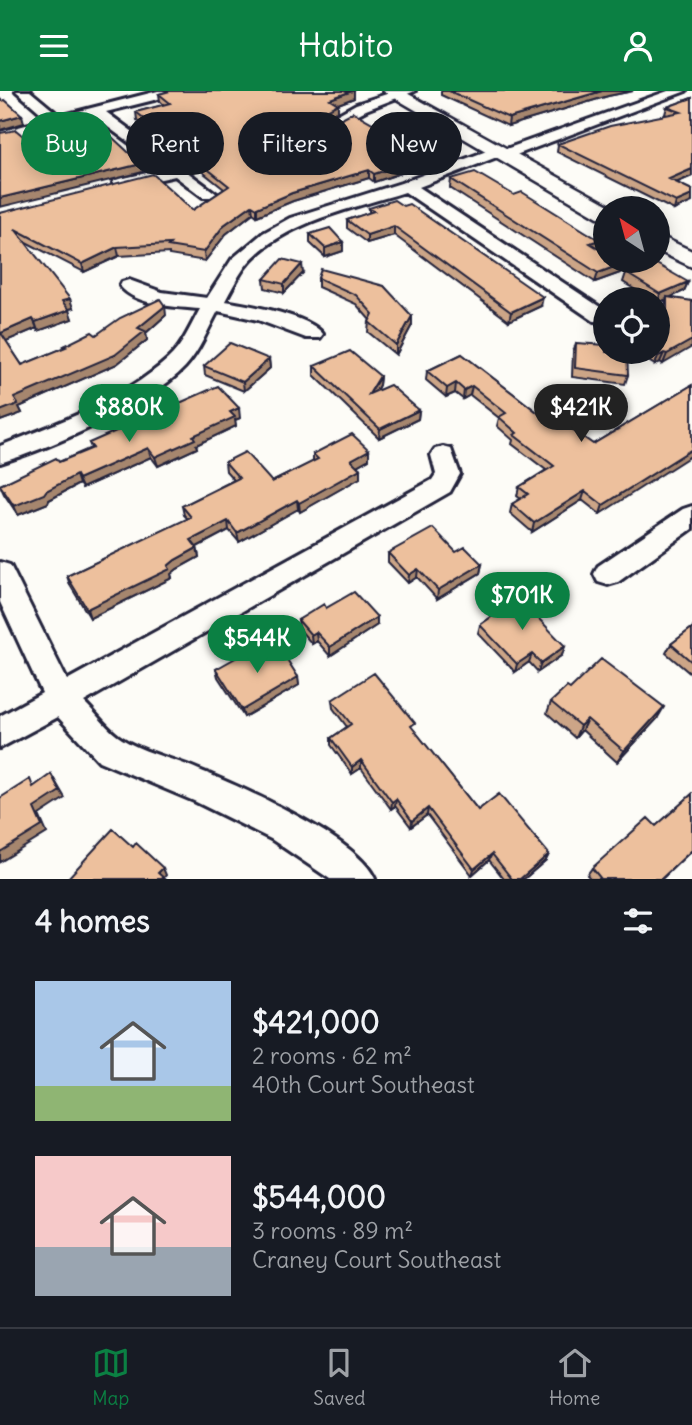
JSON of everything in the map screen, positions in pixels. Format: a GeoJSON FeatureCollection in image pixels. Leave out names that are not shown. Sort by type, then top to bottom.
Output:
{"type":"FeatureCollection","features":[{"type":"Feature","properties":{"kind":"main road"},"geometry":{"type":"LineString","coordinates":[[399,92],[593,205]]}},
{"type":"Feature","properties":{"kind":"main road"},"geometry":{"type":"LineString","coordinates":[[670,248],[692,260]]}},
{"type":"Feature","properties":{"kind":"street"},"geometry":{"type":"LineString","coordinates":[[22,91],[47,112]]}},
{"type":"Feature","properties":{"kind":"street"},"geometry":{"type":"LineString","coordinates":[[97,112],[147,94],[173,91]]}},
{"type":"Feature","properties":{"kind":"street"},"geometry":{"type":"LineString","coordinates":[[0,455],[91,418],[139,391],[178,362],[238,263],[269,237],[296,222],[408,186],[655,91]]}},
{"type":"Feature","properties":{"kind":"street"},"geometry":{"type":"LineString","coordinates":[[497,151],[680,91]]}},
{"type":"Feature","properties":{"kind":"street"},"geometry":{"type":"LineString","coordinates":[[351,112],[399,92]]}},
{"type":"Feature","properties":{"kind":"street"},"geometry":{"type":"LineString","coordinates":[[0,136],[21,131]]}},
{"type":"Feature","properties":{"kind":"street"},"geometry":{"type":"LineString","coordinates":[[104,187],[160,175]]}},
{"type":"Feature","properties":{"kind":"street"},"geometry":{"type":"LineString","coordinates":[[184,175],[209,194]]}},
{"type":"Feature","properties":{"kind":"street"},"geometry":{"type":"LineString","coordinates":[[408,186],[593,312]]}},
{"type":"Feature","properties":{"kind":"street"},"geometry":{"type":"LineString","coordinates":[[129,285],[144,294],[168,300],[274,316],[313,334]]}},
{"type":"Feature","properties":{"kind":"street"},"geometry":{"type":"LineString","coordinates":[[0,733],[441,487],[448,474],[443,455]]}},
{"type":"Feature","properties":{"kind":"street"},"geometry":{"type":"LineString","coordinates":[[608,575],[692,516]]}},
{"type":"Feature","properties":{"kind":"street"},"geometry":{"type":"LineString","coordinates":[[0,573],[60,698],[110,750],[205,789],[283,827],[340,864],[357,879]]}},
{"type":"Feature","properties":{"kind":"building"},"geometry":{"type":"Polygon","coordinates":[[[170,91],[352,91],[330,99],[338,104],[323,112],[238,112],[238,175],[352,175],[353,112],[366,119],[366,171],[292,193],[257,208],[252,205],[224,225],[204,252],[168,246],[170,244],[117,247],[82,264],[15,229],[70,299],[62,301],[69,310],[35,322],[33,319],[1,333],[22,365],[66,347],[64,346],[92,332],[96,335],[120,318],[160,299],[165,306],[138,328],[145,331],[115,355],[14,398],[18,404],[0,411],[0,213],[149,175],[154,175],[193,210],[229,186],[215,175],[224,175],[224,112],[136,112],[170,103],[159,94],[170,91]]]}},
{"type":"Feature","properties":{"kind":"building"},"geometry":{"type":"Polygon","coordinates":[[[449,91],[602,91],[509,118],[449,91]]]}},
{"type":"Feature","properties":{"kind":"building"},"geometry":{"type":"Polygon","coordinates":[[[692,98],[692,169],[669,179],[692,190],[692,195],[676,202],[670,199],[670,196],[664,196],[558,144],[610,126],[681,112],[667,107],[692,98]]]}},
{"type":"Feature","properties":{"kind":"building"},"geometry":{"type":"Polygon","coordinates":[[[0,99],[5,100],[21,114],[21,115],[0,121],[0,99]]]}},
{"type":"Feature","properties":{"kind":"building"},"geometry":{"type":"Polygon","coordinates":[[[16,130],[21,134],[21,175],[95,175],[0,198],[0,133],[16,130]]]}},
{"type":"Feature","properties":{"kind":"building"},"geometry":{"type":"Polygon","coordinates":[[[112,137],[126,150],[126,168],[112,171],[112,137]]]}},
{"type":"Feature","properties":{"kind":"building"},"geometry":{"type":"Polygon","coordinates":[[[475,172],[514,195],[522,192],[593,236],[593,242],[590,243],[593,245],[593,270],[451,179],[475,172]]]}},
{"type":"Feature","properties":{"kind":"building"},"geometry":{"type":"Polygon","coordinates":[[[394,200],[403,206],[409,204],[543,297],[511,312],[394,226],[367,235],[347,220],[374,211],[369,208],[394,200]]]}},
{"type":"Feature","properties":{"kind":"building"},"geometry":{"type":"Polygon","coordinates":[[[330,228],[343,242],[325,248],[310,234],[330,228]]]}},
{"type":"Feature","properties":{"kind":"building"},"geometry":{"type":"Polygon","coordinates":[[[282,259],[302,264],[284,284],[264,279],[282,259]]]}},
{"type":"Feature","properties":{"kind":"building"},"geometry":{"type":"Polygon","coordinates":[[[321,269],[384,286],[412,316],[396,345],[369,322],[373,314],[356,295],[318,278],[321,269]]]}},
{"type":"Feature","properties":{"kind":"building"},"geometry":{"type":"Polygon","coordinates":[[[670,272],[688,282],[670,290],[670,287],[649,287],[626,273],[670,272]]]}},
{"type":"Feature","properties":{"kind":"building"},"geometry":{"type":"Polygon","coordinates":[[[670,297],[692,301],[692,340],[670,352],[670,297]]]}},
{"type":"Feature","properties":{"kind":"building"},"geometry":{"type":"Polygon","coordinates":[[[230,343],[269,359],[243,382],[204,366],[230,343]]]}},
{"type":"Feature","properties":{"kind":"building"},"geometry":{"type":"Polygon","coordinates":[[[576,343],[593,344],[593,364],[628,364],[628,375],[575,368],[576,343]]]}},
{"type":"Feature","properties":{"kind":"building"},"geometry":{"type":"Polygon","coordinates":[[[350,351],[380,376],[369,394],[390,385],[419,410],[380,429],[314,366],[350,351]]]}},
{"type":"Feature","properties":{"kind":"building"},"geometry":{"type":"Polygon","coordinates":[[[462,354],[541,415],[548,412],[593,444],[692,385],[692,449],[603,505],[585,491],[534,523],[512,504],[528,494],[519,487],[554,466],[514,435],[517,433],[499,417],[506,413],[472,386],[464,390],[456,383],[447,388],[427,371],[462,354]]]}},
{"type":"Feature","properties":{"kind":"building"},"geometry":{"type":"Polygon","coordinates":[[[218,386],[239,408],[230,412],[235,417],[193,436],[195,439],[155,457],[148,448],[78,479],[76,475],[44,494],[14,506],[0,485],[56,458],[59,462],[93,448],[89,443],[218,386]]]}},
{"type":"Feature","properties":{"kind":"building"},"geometry":{"type":"Polygon","coordinates":[[[352,434],[369,450],[351,460],[360,469],[237,533],[228,521],[191,540],[197,548],[175,560],[168,566],[170,569],[87,609],[67,576],[191,517],[182,506],[239,478],[225,462],[245,452],[272,482],[318,459],[313,454],[352,434]]]}},
{"type":"Feature","properties":{"kind":"building"},"geometry":{"type":"Polygon","coordinates":[[[433,528],[456,552],[465,547],[482,564],[438,590],[418,569],[409,575],[388,553],[433,528]]]}},
{"type":"Feature","properties":{"kind":"building"},"geometry":{"type":"Polygon","coordinates":[[[354,592],[377,617],[330,647],[316,632],[311,635],[298,620],[324,604],[326,608],[354,592]]]}},
{"type":"Feature","properties":{"kind":"building"},"geometry":{"type":"Polygon","coordinates":[[[516,595],[565,646],[541,663],[532,654],[517,664],[480,625],[501,610],[498,607],[516,595]]]}},
{"type":"Feature","properties":{"kind":"building"},"geometry":{"type":"Polygon","coordinates":[[[692,628],[692,662],[671,644],[692,628]]]}},
{"type":"Feature","properties":{"kind":"building"},"geometry":{"type":"Polygon","coordinates":[[[276,642],[298,677],[242,710],[216,669],[246,652],[249,657],[276,642]]]}},
{"type":"Feature","properties":{"kind":"building"},"geometry":{"type":"Polygon","coordinates":[[[601,659],[664,707],[624,751],[587,719],[580,726],[551,702],[567,687],[570,689],[601,659]]]}},
{"type":"Feature","properties":{"kind":"building"},"geometry":{"type":"Polygon","coordinates":[[[374,673],[415,723],[411,726],[478,810],[499,794],[549,854],[520,879],[512,879],[492,854],[474,869],[428,808],[412,821],[396,799],[392,802],[361,760],[352,767],[331,738],[351,724],[332,700],[374,673]]]}},
{"type":"Feature","properties":{"kind":"building"},"geometry":{"type":"Polygon","coordinates":[[[51,774],[60,791],[34,808],[42,826],[0,852],[0,798],[30,779],[33,787],[51,774]]]}},
{"type":"Feature","properties":{"kind":"building"},"geometry":{"type":"Polygon","coordinates":[[[692,794],[692,850],[661,879],[601,879],[592,868],[648,818],[656,826],[692,794]]]}},
{"type":"Feature","properties":{"kind":"building"},"geometry":{"type":"Polygon","coordinates":[[[113,829],[133,847],[136,843],[163,868],[158,873],[165,879],[67,879],[113,829]]]}}]}
